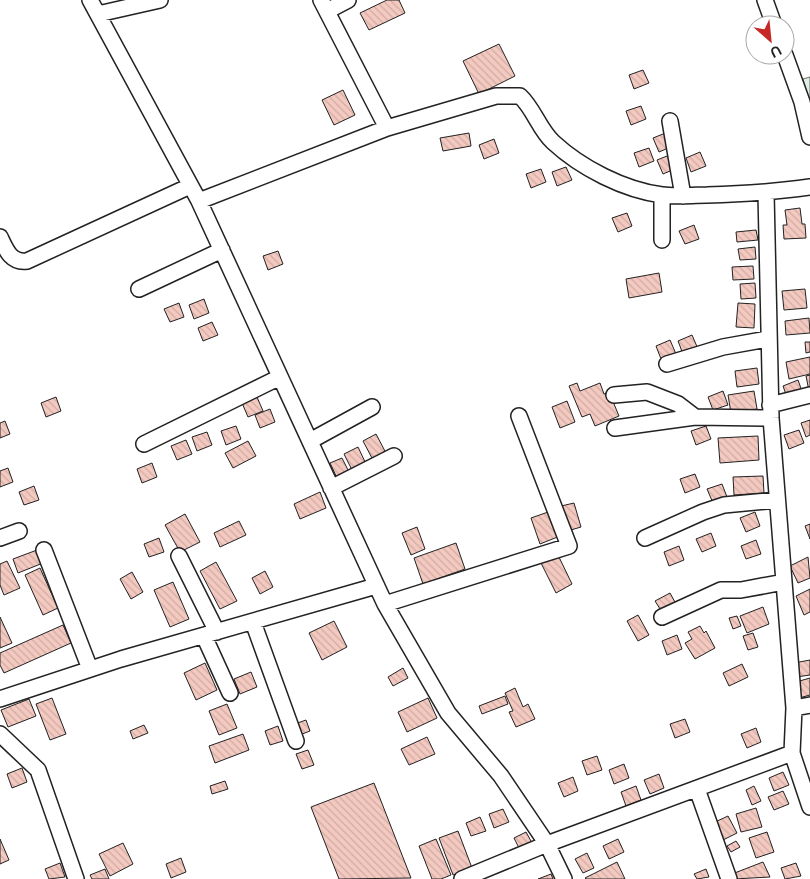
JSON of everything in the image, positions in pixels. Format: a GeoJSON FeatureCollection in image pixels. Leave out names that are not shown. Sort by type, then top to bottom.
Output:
{"type":"FeatureCollection","features":[{"type":"Feature","properties":{"kind":"street"},"geometry":{"type":"LineString","coordinates":[[90,0],[199,201],[385,604],[448,713],[501,776],[547,844],[564,879]]}},
{"type":"Feature","properties":{"kind":"street"},"geometry":{"type":"LineString","coordinates":[[98,14],[160,0]]}},
{"type":"Feature","properties":{"kind":"street"},"geometry":{"type":"LineString","coordinates":[[348,0],[324,5],[387,128]]}},
{"type":"Feature","properties":{"kind":"street"},"geometry":{"type":"LineString","coordinates":[[765,0],[770,15]]}},
{"type":"Feature","properties":{"kind":"street"},"geometry":{"type":"LineString","coordinates":[[789,65],[802,102],[810,137]]}},
{"type":"Feature","properties":{"kind":"street"},"geometry":{"type":"LineString","coordinates":[[199,201],[387,128],[496,96],[520,96],[528,104],[544,132],[566,153],[597,172],[625,185],[662,195],[683,196],[766,193],[810,187]]}},
{"type":"Feature","properties":{"kind":"street"},"geometry":{"type":"LineString","coordinates":[[670,121],[683,196]]}},
{"type":"Feature","properties":{"kind":"street"},"geometry":{"type":"LineString","coordinates":[[0,237],[12,258],[21,262],[27,261],[190,186]]}},
{"type":"Feature","properties":{"kind":"street"},"geometry":{"type":"LineString","coordinates":[[766,193],[771,411],[794,708],[792,754],[810,807]]}},
{"type":"Feature","properties":{"kind":"street"},"geometry":{"type":"LineString","coordinates":[[662,195],[662,240]]}},
{"type":"Feature","properties":{"kind":"street"},"geometry":{"type":"LineString","coordinates":[[139,289],[222,250]]}},
{"type":"Feature","properties":{"kind":"street"},"geometry":{"type":"LineString","coordinates":[[667,364],[724,347],[768,339]]}},
{"type":"Feature","properties":{"kind":"street"},"geometry":{"type":"LineString","coordinates":[[144,444],[280,377]]}},
{"type":"Feature","properties":{"kind":"street"},"geometry":{"type":"LineString","coordinates":[[614,395],[647,392],[678,404],[695,417]]}},
{"type":"Feature","properties":{"kind":"street"},"geometry":{"type":"LineString","coordinates":[[615,428],[695,417],[771,411],[810,395]]}},
{"type":"Feature","properties":{"kind":"street"},"geometry":{"type":"LineString","coordinates":[[310,441],[372,407]]}},
{"type":"Feature","properties":{"kind":"street"},"geometry":{"type":"LineString","coordinates":[[385,604],[569,546],[519,416]]}},
{"type":"Feature","properties":{"kind":"street"},"geometry":{"type":"LineString","coordinates":[[331,488],[394,456]]}},
{"type":"Feature","properties":{"kind":"street"},"geometry":{"type":"LineString","coordinates":[[645,538],[703,512],[724,505],[777,500]]}},
{"type":"Feature","properties":{"kind":"street"},"geometry":{"type":"LineString","coordinates":[[0,538],[19,531]]}},
{"type":"Feature","properties":{"kind":"street"},"geometry":{"type":"LineString","coordinates":[[44,550],[90,669]]}},
{"type":"Feature","properties":{"kind":"street"},"geometry":{"type":"LineString","coordinates":[[179,556],[210,634],[230,693]]}},
{"type":"Feature","properties":{"kind":"street"},"geometry":{"type":"LineString","coordinates":[[662,617],[721,590],[741,590],[784,582]]}},
{"type":"Feature","properties":{"kind":"street"},"geometry":{"type":"LineString","coordinates":[[0,698],[90,669],[376,586]]}},
{"type":"Feature","properties":{"kind":"street"},"geometry":{"type":"LineString","coordinates":[[253,622],[296,740]]}},
{"type":"Feature","properties":{"kind":"street"},"geometry":{"type":"LineString","coordinates":[[794,708],[810,705]]}},
{"type":"Feature","properties":{"kind":"street"},"geometry":{"type":"LineString","coordinates":[[0,734],[38,770],[76,879]]}},
{"type":"Feature","properties":{"kind":"street"},"geometry":{"type":"LineString","coordinates":[[462,879],[547,844],[792,754]]}},
{"type":"Feature","properties":{"kind":"street"},"geometry":{"type":"LineString","coordinates":[[697,789],[729,879]]}},
{"type":"Feature","properties":{"kind":"green space"},"geometry":{"type":"Polygon","coordinates":[[[810,77],[810,103],[803,79],[810,77]]]}},
{"type":"Feature","properties":{"kind":"building"},"geometry":{"type":"Polygon","coordinates":[[[387,0],[399,0],[405,13],[369,30],[360,13],[387,0]]]}},
{"type":"Feature","properties":{"kind":"building"},"geometry":{"type":"Polygon","coordinates":[[[499,44],[515,76],[479,94],[463,61],[499,44]]]}},
{"type":"Feature","properties":{"kind":"building"},"geometry":{"type":"Polygon","coordinates":[[[643,70],[649,83],[634,89],[629,75],[643,70]]]}},
{"type":"Feature","properties":{"kind":"building"},"geometry":{"type":"Polygon","coordinates":[[[343,90],[355,115],[334,125],[322,100],[343,90]]]}},
{"type":"Feature","properties":{"kind":"building"},"geometry":{"type":"Polygon","coordinates":[[[641,106],[646,119],[631,125],[626,111],[641,106]]]}},
{"type":"Feature","properties":{"kind":"building"},"geometry":{"type":"Polygon","coordinates":[[[668,132],[673,146],[659,152],[653,138],[668,132]]]}},
{"type":"Feature","properties":{"kind":"building"},"geometry":{"type":"Polygon","coordinates":[[[469,133],[471,146],[443,151],[440,138],[469,133]]]}},
{"type":"Feature","properties":{"kind":"building"},"geometry":{"type":"Polygon","coordinates":[[[494,139],[499,153],[484,159],[479,145],[494,139]]]}},
{"type":"Feature","properties":{"kind":"building"},"geometry":{"type":"Polygon","coordinates":[[[649,148],[654,161],[639,167],[634,153],[649,148]]]}},
{"type":"Feature","properties":{"kind":"building"},"geometry":{"type":"Polygon","coordinates":[[[700,152],[706,166],[691,172],[686,158],[700,152]]]}},
{"type":"Feature","properties":{"kind":"building"},"geometry":{"type":"Polygon","coordinates":[[[672,154],[677,168],[663,174],[657,160],[672,154]]]}},
{"type":"Feature","properties":{"kind":"building"},"geometry":{"type":"Polygon","coordinates":[[[566,167],[572,180],[557,186],[552,172],[566,167]]]}},
{"type":"Feature","properties":{"kind":"building"},"geometry":{"type":"Polygon","coordinates":[[[541,169],[546,182],[531,188],[526,174],[541,169]]]}},
{"type":"Feature","properties":{"kind":"building"},"geometry":{"type":"Polygon","coordinates":[[[800,208],[802,224],[805,224],[806,238],[784,239],[783,225],[787,225],[785,210],[800,208]]]}},
{"type":"Feature","properties":{"kind":"building"},"geometry":{"type":"Polygon","coordinates":[[[627,213],[632,226],[618,232],[612,218],[627,213]]]}},
{"type":"Feature","properties":{"kind":"building"},"geometry":{"type":"Polygon","coordinates":[[[694,225],[699,239],[685,244],[679,231],[694,225]]]}},
{"type":"Feature","properties":{"kind":"building"},"geometry":{"type":"Polygon","coordinates":[[[756,230],[758,240],[737,242],[736,232],[756,230]]]}},
{"type":"Feature","properties":{"kind":"building"},"geometry":{"type":"Polygon","coordinates":[[[755,247],[756,259],[740,260],[738,249],[755,247]]]}},
{"type":"Feature","properties":{"kind":"building"},"geometry":{"type":"Polygon","coordinates":[[[278,251],[283,264],[268,270],[263,256],[278,251]]]}},
{"type":"Feature","properties":{"kind":"building"},"geometry":{"type":"Polygon","coordinates":[[[753,266],[754,279],[733,280],[732,267],[753,266]]]}},
{"type":"Feature","properties":{"kind":"building"},"geometry":{"type":"Polygon","coordinates":[[[659,273],[662,292],[629,298],[626,279],[659,273]]]}},
{"type":"Feature","properties":{"kind":"building"},"geometry":{"type":"Polygon","coordinates":[[[755,283],[756,298],[741,299],[740,284],[755,283]]]}},
{"type":"Feature","properties":{"kind":"building"},"geometry":{"type":"Polygon","coordinates":[[[805,289],[807,308],[784,310],[782,291],[805,289]]]}},
{"type":"Feature","properties":{"kind":"building"},"geometry":{"type":"Polygon","coordinates":[[[204,299],[209,313],[194,319],[189,305],[204,299]]]}},
{"type":"Feature","properties":{"kind":"building"},"geometry":{"type":"Polygon","coordinates":[[[179,303],[184,317],[170,322],[164,309],[179,303]]]}},
{"type":"Feature","properties":{"kind":"building"},"geometry":{"type":"Polygon","coordinates":[[[738,303],[755,304],[754,328],[736,327],[738,303]]]}},
{"type":"Feature","properties":{"kind":"building"},"geometry":{"type":"Polygon","coordinates":[[[809,318],[810,333],[786,335],[785,321],[809,318]]]}},
{"type":"Feature","properties":{"kind":"building"},"geometry":{"type":"Polygon","coordinates":[[[212,322],[218,335],[203,341],[198,328],[212,322]]]}},
{"type":"Feature","properties":{"kind":"building"},"geometry":{"type":"Polygon","coordinates":[[[692,335],[698,349],[683,354],[678,341],[692,335]]]}},
{"type":"Feature","properties":{"kind":"building"},"geometry":{"type":"Polygon","coordinates":[[[670,340],[676,354],[661,359],[656,346],[670,340]]]}},
{"type":"Feature","properties":{"kind":"building"},"geometry":{"type":"Polygon","coordinates":[[[805,342],[810,342],[810,352],[806,353],[805,342]]]}},
{"type":"Feature","properties":{"kind":"building"},"geometry":{"type":"Polygon","coordinates":[[[810,357],[810,374],[789,379],[786,362],[810,357]]]}},
{"type":"Feature","properties":{"kind":"building"},"geometry":{"type":"Polygon","coordinates":[[[757,368],[759,384],[737,387],[735,371],[757,368]]]}},
{"type":"Feature","properties":{"kind":"building"},"geometry":{"type":"Polygon","coordinates":[[[810,375],[810,391],[809,391],[806,376],[810,375]]]}},
{"type":"Feature","properties":{"kind":"building"},"geometry":{"type":"Polygon","coordinates":[[[798,380],[803,394],[788,400],[783,386],[798,380]]]}},
{"type":"Feature","properties":{"kind":"building"},"geometry":{"type":"Polygon","coordinates":[[[577,383],[580,391],[600,383],[604,394],[609,392],[619,416],[595,426],[590,414],[582,417],[569,386],[577,383]]]}},
{"type":"Feature","properties":{"kind":"building"},"geometry":{"type":"Polygon","coordinates":[[[723,391],[728,405],[713,410],[708,397],[723,391]]]}},
{"type":"Feature","properties":{"kind":"building"},"geometry":{"type":"Polygon","coordinates":[[[754,391],[757,409],[731,413],[728,395],[754,391]]]}},
{"type":"Feature","properties":{"kind":"building"},"geometry":{"type":"Polygon","coordinates":[[[56,397],[61,411],[46,417],[41,403],[56,397]]]}},
{"type":"Feature","properties":{"kind":"building"},"geometry":{"type":"Polygon","coordinates":[[[257,397],[263,411],[248,417],[242,403],[257,397]]]}},
{"type":"Feature","properties":{"kind":"building"},"geometry":{"type":"Polygon","coordinates":[[[567,401],[575,422],[560,428],[552,407],[567,401]]]}},
{"type":"Feature","properties":{"kind":"building"},"geometry":{"type":"Polygon","coordinates":[[[270,409],[275,422],[260,428],[255,415],[270,409]]]}},
{"type":"Feature","properties":{"kind":"building"},"geometry":{"type":"Polygon","coordinates":[[[810,420],[810,435],[806,437],[801,423],[810,420]]]}},
{"type":"Feature","properties":{"kind":"building"},"geometry":{"type":"Polygon","coordinates":[[[5,421],[10,434],[0,438],[0,423],[5,421]]]}},
{"type":"Feature","properties":{"kind":"building"},"geometry":{"type":"Polygon","coordinates":[[[236,426],[241,439],[226,445],[221,431],[236,426]]]}},
{"type":"Feature","properties":{"kind":"building"},"geometry":{"type":"Polygon","coordinates":[[[706,426],[711,439],[696,445],[691,431],[706,426]]]}},
{"type":"Feature","properties":{"kind":"building"},"geometry":{"type":"Polygon","coordinates":[[[799,430],[804,443],[789,449],[784,435],[799,430]]]}},
{"type":"Feature","properties":{"kind":"building"},"geometry":{"type":"Polygon","coordinates":[[[207,432],[212,445],[197,451],[192,437],[207,432]]]}},
{"type":"Feature","properties":{"kind":"building"},"geometry":{"type":"Polygon","coordinates":[[[376,434],[386,453],[373,460],[363,441],[376,434]]]}},
{"type":"Feature","properties":{"kind":"building"},"geometry":{"type":"Polygon","coordinates":[[[758,436],[759,460],[720,463],[718,438],[758,436]]]}},
{"type":"Feature","properties":{"kind":"building"},"geometry":{"type":"Polygon","coordinates":[[[186,440],[192,454],[177,460],[171,446],[186,440]]]}},
{"type":"Feature","properties":{"kind":"building"},"geometry":{"type":"Polygon","coordinates":[[[248,441],[256,456],[233,468],[225,453],[248,441]]]}},
{"type":"Feature","properties":{"kind":"building"},"geometry":{"type":"Polygon","coordinates":[[[358,447],[367,466],[353,472],[344,454],[358,447]]]}},
{"type":"Feature","properties":{"kind":"building"},"geometry":{"type":"Polygon","coordinates":[[[342,458],[349,472],[337,478],[330,463],[342,458]]]}},
{"type":"Feature","properties":{"kind":"building"},"geometry":{"type":"Polygon","coordinates":[[[152,463],[157,477],[142,483],[137,469],[152,463]]]}},
{"type":"Feature","properties":{"kind":"building"},"geometry":{"type":"Polygon","coordinates":[[[8,468],[13,482],[0,487],[0,471],[8,468]]]}},
{"type":"Feature","properties":{"kind":"building"},"geometry":{"type":"Polygon","coordinates":[[[695,474],[700,487],[685,493],[680,479],[695,474]]]}},
{"type":"Feature","properties":{"kind":"building"},"geometry":{"type":"Polygon","coordinates":[[[763,476],[764,493],[734,495],[733,477],[763,476]]]}},
{"type":"Feature","properties":{"kind":"building"},"geometry":{"type":"Polygon","coordinates":[[[722,484],[727,497],[713,503],[707,489],[722,484]]]}},
{"type":"Feature","properties":{"kind":"building"},"geometry":{"type":"Polygon","coordinates":[[[34,486],[39,500],[24,505],[19,492],[34,486]]]}},
{"type":"Feature","properties":{"kind":"building"},"geometry":{"type":"Polygon","coordinates":[[[320,492],[326,508],[300,519],[294,504],[320,492]]]}},
{"type":"Feature","properties":{"kind":"building"},"geometry":{"type":"Polygon","coordinates":[[[574,503],[581,527],[564,532],[557,507],[574,503]]]}},
{"type":"Feature","properties":{"kind":"building"},"geometry":{"type":"Polygon","coordinates":[[[551,511],[560,536],[540,544],[531,518],[551,511]]]}},
{"type":"Feature","properties":{"kind":"building"},"geometry":{"type":"Polygon","coordinates":[[[755,512],[760,526],[746,532],[740,518],[755,512]]]}},
{"type":"Feature","properties":{"kind":"building"},"geometry":{"type":"Polygon","coordinates":[[[185,514],[200,542],[180,552],[165,525],[185,514]]]}},
{"type":"Feature","properties":{"kind":"building"},"geometry":{"type":"Polygon","coordinates":[[[239,521],[246,535],[220,547],[214,533],[239,521]]]}},
{"type":"Feature","properties":{"kind":"building"},"geometry":{"type":"Polygon","coordinates":[[[810,524],[810,539],[805,526],[810,524]]]}},
{"type":"Feature","properties":{"kind":"building"},"geometry":{"type":"Polygon","coordinates":[[[417,527],[425,549],[411,555],[402,533],[417,527]]]}},
{"type":"Feature","properties":{"kind":"building"},"geometry":{"type":"Polygon","coordinates":[[[711,533],[716,546],[702,552],[696,539],[711,533]]]}},
{"type":"Feature","properties":{"kind":"building"},"geometry":{"type":"Polygon","coordinates":[[[159,538],[164,552],[149,557],[144,544],[159,538]]]}},
{"type":"Feature","properties":{"kind":"building"},"geometry":{"type":"Polygon","coordinates":[[[756,540],[761,554],[746,559],[741,546],[756,540]]]}},
{"type":"Feature","properties":{"kind":"building"},"geometry":{"type":"Polygon","coordinates":[[[456,543],[465,569],[423,584],[414,558],[456,543]]]}},
{"type":"Feature","properties":{"kind":"building"},"geometry":{"type":"Polygon","coordinates":[[[679,546],[684,560],[669,566],[664,552],[679,546]]]}},
{"type":"Feature","properties":{"kind":"building"},"geometry":{"type":"Polygon","coordinates":[[[37,550],[43,563],[18,573],[13,559],[37,550]]]}},
{"type":"Feature","properties":{"kind":"building"},"geometry":{"type":"Polygon","coordinates":[[[558,555],[572,584],[556,593],[541,563],[558,555]]]}},
{"type":"Feature","properties":{"kind":"building"},"geometry":{"type":"Polygon","coordinates":[[[808,557],[810,578],[798,583],[790,566],[808,557]]]}},
{"type":"Feature","properties":{"kind":"building"},"geometry":{"type":"Polygon","coordinates":[[[7,561],[20,588],[4,595],[0,585],[0,564],[7,561]]]}},
{"type":"Feature","properties":{"kind":"building"},"geometry":{"type":"Polygon","coordinates":[[[216,562],[237,601],[220,609],[200,571],[216,562]]]}},
{"type":"Feature","properties":{"kind":"building"},"geometry":{"type":"Polygon","coordinates":[[[40,568],[58,608],[43,615],[25,575],[40,568]]]}},
{"type":"Feature","properties":{"kind":"building"},"geometry":{"type":"Polygon","coordinates":[[[265,571],[273,587],[260,594],[252,578],[265,571]]]}},
{"type":"Feature","properties":{"kind":"building"},"geometry":{"type":"Polygon","coordinates":[[[132,572],[143,592],[131,599],[120,579],[132,572]]]}},
{"type":"Feature","properties":{"kind":"building"},"geometry":{"type":"Polygon","coordinates":[[[173,582],[189,619],[170,627],[154,590],[173,582]]]}},
{"type":"Feature","properties":{"kind":"building"},"geometry":{"type":"Polygon","coordinates":[[[810,589],[810,612],[804,615],[796,596],[810,589]]]}},
{"type":"Feature","properties":{"kind":"building"},"geometry":{"type":"Polygon","coordinates":[[[670,593],[676,604],[662,612],[655,601],[670,593]]]}},
{"type":"Feature","properties":{"kind":"building"},"geometry":{"type":"Polygon","coordinates":[[[763,607],[769,624],[747,633],[740,616],[763,607]]]}},
{"type":"Feature","properties":{"kind":"building"},"geometry":{"type":"Polygon","coordinates":[[[638,615],[649,635],[638,641],[627,621],[638,615]]]}},
{"type":"Feature","properties":{"kind":"building"},"geometry":{"type":"Polygon","coordinates":[[[737,616],[741,626],[733,629],[729,618],[737,616]]]}},
{"type":"Feature","properties":{"kind":"building"},"geometry":{"type":"Polygon","coordinates":[[[0,617],[12,643],[0,648],[0,617]]]}},
{"type":"Feature","properties":{"kind":"building"},"geometry":{"type":"Polygon","coordinates":[[[334,621],[347,647],[322,660],[309,633],[334,621]]]}},
{"type":"Feature","properties":{"kind":"building"},"geometry":{"type":"Polygon","coordinates":[[[63,625],[71,643],[4,673],[0,665],[0,653],[63,625]]]}},
{"type":"Feature","properties":{"kind":"building"},"geometry":{"type":"Polygon","coordinates":[[[700,626],[704,633],[706,631],[715,648],[695,659],[685,643],[692,639],[688,632],[700,626]]]}},
{"type":"Feature","properties":{"kind":"building"},"geometry":{"type":"Polygon","coordinates":[[[753,633],[758,647],[748,650],[743,636],[753,633]]]}},
{"type":"Feature","properties":{"kind":"building"},"geometry":{"type":"Polygon","coordinates":[[[677,635],[682,649],[667,655],[662,641],[677,635]]]}},
{"type":"Feature","properties":{"kind":"building"},"geometry":{"type":"Polygon","coordinates":[[[810,660],[810,675],[796,677],[794,663],[810,660]]]}},
{"type":"Feature","properties":{"kind":"building"},"geometry":{"type":"Polygon","coordinates":[[[205,663],[217,690],[196,700],[184,673],[205,663]]]}},
{"type":"Feature","properties":{"kind":"building"},"geometry":{"type":"Polygon","coordinates":[[[742,664],[748,677],[729,686],[723,673],[742,664]]]}},
{"type":"Feature","properties":{"kind":"building"},"geometry":{"type":"Polygon","coordinates":[[[403,668],[408,678],[393,686],[388,677],[403,668]]]}},
{"type":"Feature","properties":{"kind":"building"},"geometry":{"type":"Polygon","coordinates":[[[251,672],[257,687],[240,694],[234,679],[251,672]]]}},
{"type":"Feature","properties":{"kind":"building"},"geometry":{"type":"Polygon","coordinates":[[[810,678],[810,695],[799,698],[796,682],[810,678]]]}},
{"type":"Feature","properties":{"kind":"building"},"geometry":{"type":"Polygon","coordinates":[[[515,688],[523,707],[528,704],[535,719],[516,727],[509,712],[513,711],[505,693],[515,688]]]}},
{"type":"Feature","properties":{"kind":"building"},"geometry":{"type":"Polygon","coordinates":[[[505,696],[508,704],[482,714],[479,706],[505,696]]]}},
{"type":"Feature","properties":{"kind":"building"},"geometry":{"type":"Polygon","coordinates":[[[52,698],[66,734],[50,740],[36,704],[52,698]]]}},
{"type":"Feature","properties":{"kind":"building"},"geometry":{"type":"Polygon","coordinates":[[[428,698],[437,718],[407,732],[398,712],[428,698]]]}},
{"type":"Feature","properties":{"kind":"building"},"geometry":{"type":"Polygon","coordinates":[[[29,699],[36,716],[8,727],[1,710],[29,699]]]}},
{"type":"Feature","properties":{"kind":"building"},"geometry":{"type":"Polygon","coordinates":[[[227,704],[237,728],[219,735],[209,711],[227,704]]]}},
{"type":"Feature","properties":{"kind":"building"},"geometry":{"type":"Polygon","coordinates":[[[685,719],[690,732],[675,738],[670,724],[685,719]]]}},
{"type":"Feature","properties":{"kind":"building"},"geometry":{"type":"Polygon","coordinates":[[[306,720],[310,731],[297,736],[292,725],[306,720]]]}},
{"type":"Feature","properties":{"kind":"building"},"geometry":{"type":"Polygon","coordinates":[[[144,725],[148,733],[133,739],[130,731],[144,725]]]}},
{"type":"Feature","properties":{"kind":"building"},"geometry":{"type":"Polygon","coordinates":[[[278,726],[283,741],[270,745],[265,731],[278,726]]]}},
{"type":"Feature","properties":{"kind":"building"},"geometry":{"type":"Polygon","coordinates":[[[756,728],[761,742],[747,748],[741,734],[756,728]]]}},
{"type":"Feature","properties":{"kind":"building"},"geometry":{"type":"Polygon","coordinates":[[[243,734],[249,750],[215,763],[209,746],[243,734]]]}},
{"type":"Feature","properties":{"kind":"building"},"geometry":{"type":"Polygon","coordinates":[[[427,737],[435,754],[409,765],[401,749],[427,737]]]}},
{"type":"Feature","properties":{"kind":"building"},"geometry":{"type":"Polygon","coordinates":[[[308,750],[314,765],[302,769],[296,754],[308,750]]]}},
{"type":"Feature","properties":{"kind":"building"},"geometry":{"type":"Polygon","coordinates":[[[597,756],[602,770],[587,775],[582,761],[597,756]]]}},
{"type":"Feature","properties":{"kind":"building"},"geometry":{"type":"Polygon","coordinates":[[[624,764],[629,778],[614,784],[609,770],[624,764]]]}},
{"type":"Feature","properties":{"kind":"building"},"geometry":{"type":"Polygon","coordinates":[[[22,768],[27,782],[12,788],[7,774],[22,768]]]}},
{"type":"Feature","properties":{"kind":"building"},"geometry":{"type":"Polygon","coordinates":[[[783,772],[789,785],[774,791],[769,778],[783,772]]]}},
{"type":"Feature","properties":{"kind":"building"},"geometry":{"type":"Polygon","coordinates":[[[659,774],[664,788],[650,794],[644,780],[659,774]]]}},
{"type":"Feature","properties":{"kind":"building"},"geometry":{"type":"Polygon","coordinates":[[[573,777],[578,791],[564,797],[558,783],[573,777]]]}},
{"type":"Feature","properties":{"kind":"building"},"geometry":{"type":"Polygon","coordinates":[[[225,781],[228,789],[212,794],[210,786],[225,781]]]}},
{"type":"Feature","properties":{"kind":"building"},"geometry":{"type":"Polygon","coordinates":[[[374,783],[411,878],[339,879],[311,807],[374,783]]]}},
{"type":"Feature","properties":{"kind":"building"},"geometry":{"type":"Polygon","coordinates":[[[636,786],[641,800],[626,806],[621,792],[636,786]]]}},
{"type":"Feature","properties":{"kind":"building"},"geometry":{"type":"Polygon","coordinates":[[[754,786],[761,801],[752,805],[746,790],[754,786]]]}},
{"type":"Feature","properties":{"kind":"building"},"geometry":{"type":"Polygon","coordinates":[[[783,791],[789,804],[774,810],[768,797],[783,791]]]}},
{"type":"Feature","properties":{"kind":"building"},"geometry":{"type":"Polygon","coordinates":[[[756,808],[762,827],[741,832],[736,814],[756,808]]]}},
{"type":"Feature","properties":{"kind":"building"},"geometry":{"type":"Polygon","coordinates":[[[503,809],[509,822],[494,828],[489,814],[503,809]]]}},
{"type":"Feature","properties":{"kind":"building"},"geometry":{"type":"Polygon","coordinates":[[[728,816],[737,833],[721,841],[713,823],[728,816]]]}},
{"type":"Feature","properties":{"kind":"building"},"geometry":{"type":"Polygon","coordinates":[[[480,817],[486,831],[471,836],[466,823],[480,817]]]}},
{"type":"Feature","properties":{"kind":"building"},"geometry":{"type":"Polygon","coordinates":[[[458,831],[472,868],[453,875],[439,838],[458,831]]]}},
{"type":"Feature","properties":{"kind":"building"},"geometry":{"type":"Polygon","coordinates":[[[526,832],[532,843],[520,850],[514,838],[526,832]]]}},
{"type":"Feature","properties":{"kind":"building"},"geometry":{"type":"Polygon","coordinates":[[[767,832],[774,852],[756,858],[749,838],[767,832]]]}},
{"type":"Feature","properties":{"kind":"building"},"geometry":{"type":"Polygon","coordinates":[[[0,839],[9,860],[0,864],[0,839]]]}},
{"type":"Feature","properties":{"kind":"building"},"geometry":{"type":"Polygon","coordinates":[[[436,839],[451,875],[441,879],[432,879],[419,846],[436,839]]]}},
{"type":"Feature","properties":{"kind":"building"},"geometry":{"type":"Polygon","coordinates":[[[618,839],[624,852],[609,859],[603,846],[618,839]]]}},
{"type":"Feature","properties":{"kind":"building"},"geometry":{"type":"Polygon","coordinates":[[[736,841],[740,847],[731,852],[727,846],[736,841]]]}},
{"type":"Feature","properties":{"kind":"building"},"geometry":{"type":"Polygon","coordinates":[[[123,843],[133,864],[110,876],[99,854],[123,843]]]}},
{"type":"Feature","properties":{"kind":"building"},"geometry":{"type":"Polygon","coordinates":[[[587,853],[594,868],[583,873],[575,859],[587,853]]]}},
{"type":"Feature","properties":{"kind":"building"},"geometry":{"type":"Polygon","coordinates":[[[181,858],[186,872],[171,878],[166,864],[181,858]]]}},
{"type":"Feature","properties":{"kind":"building"},"geometry":{"type":"Polygon","coordinates":[[[617,862],[625,879],[585,878],[617,862]]]}},
{"type":"Feature","properties":{"kind":"building"},"geometry":{"type":"Polygon","coordinates":[[[763,862],[770,877],[734,879],[732,874],[763,862]]]}},
{"type":"Feature","properties":{"kind":"building"},"geometry":{"type":"Polygon","coordinates":[[[60,863],[65,877],[49,879],[45,869],[60,863]]]}},
{"type":"Feature","properties":{"kind":"building"},"geometry":{"type":"Polygon","coordinates":[[[796,863],[801,876],[785,879],[781,868],[796,863]]]}},
{"type":"Feature","properties":{"kind":"building"},"geometry":{"type":"Polygon","coordinates":[[[105,869],[109,879],[92,879],[90,875],[105,869]]]}},
{"type":"Feature","properties":{"kind":"building"},"geometry":{"type":"Polygon","coordinates":[[[706,869],[709,877],[697,879],[694,874],[706,869]]]}},
{"type":"Feature","properties":{"kind":"building"},"geometry":{"type":"Polygon","coordinates":[[[551,874],[553,879],[538,879],[551,874]]]}}]}
